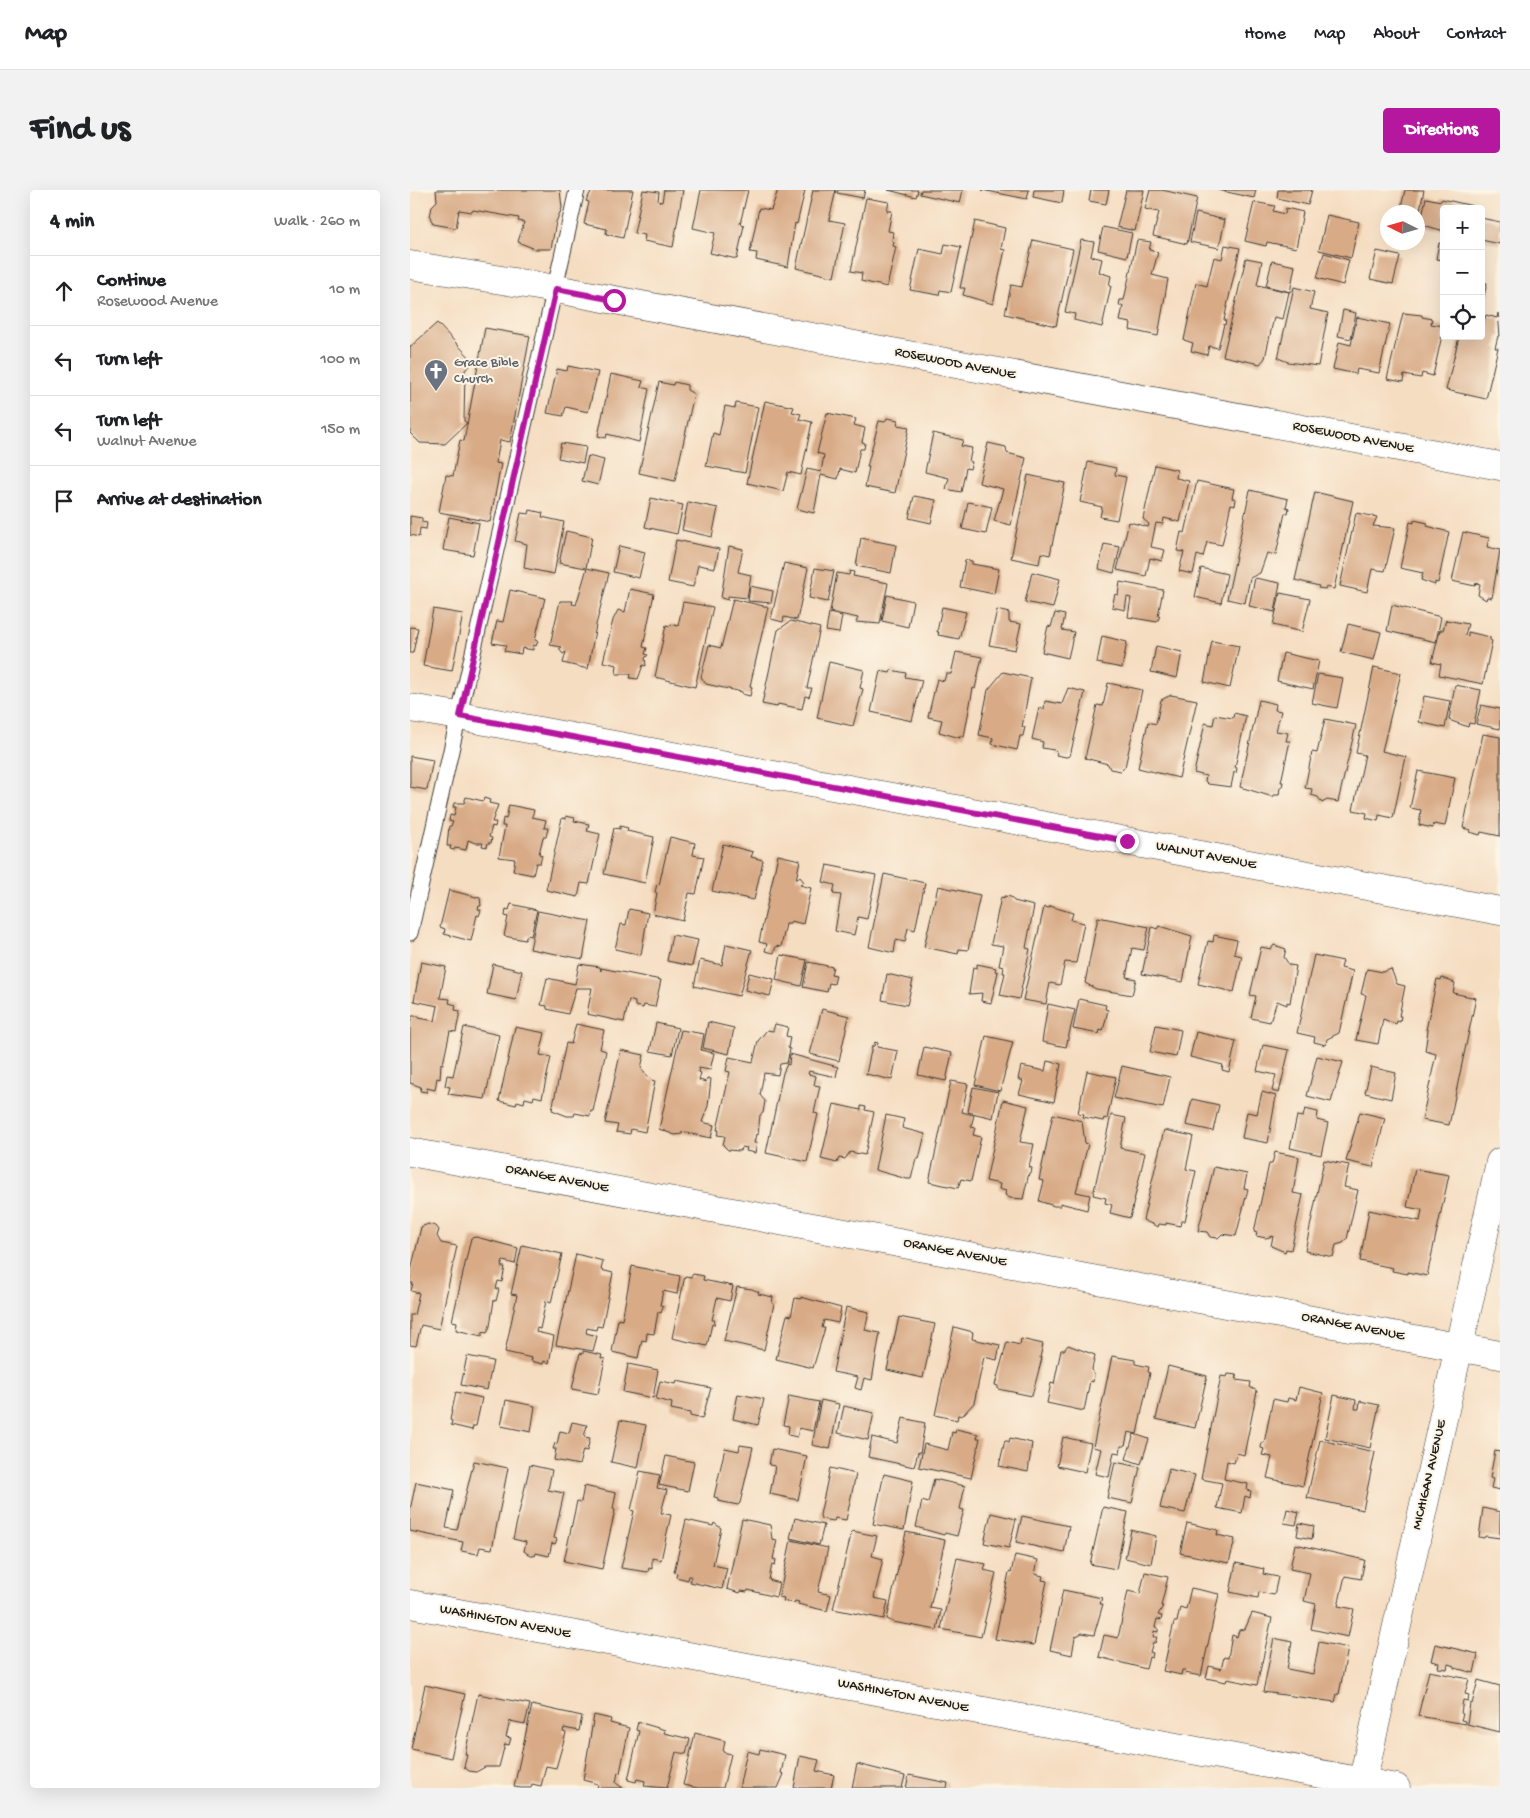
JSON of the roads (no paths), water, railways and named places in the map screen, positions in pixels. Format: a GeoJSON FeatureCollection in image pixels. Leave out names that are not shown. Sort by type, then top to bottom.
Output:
{"type":"FeatureCollection","features":[{"type":"Feature","properties":{"kind":"street","name":"ROSEWOOD AVENUE"},"geometry":{"type":"LineString","coordinates":[[410,265],[556,289],[1500,466]]}},
{"type":"Feature","properties":{"kind":"street","name":"WALNUT AVENUE"},"geometry":{"type":"LineString","coordinates":[[410,708],[1500,911]]}},
{"type":"Feature","properties":{"kind":"street","name":"ORANGE AVENUE"},"geometry":{"type":"LineString","coordinates":[[410,1152],[1500,1355]]}},
{"type":"Feature","properties":{"kind":"street","name":"MICHIGAN AVENUE"},"geometry":{"type":"LineString","coordinates":[[1362,1785],[1500,1162]]}},
{"type":"Feature","properties":{"kind":"street","name":"WASHINGTON AVENUE"},"geometry":{"type":"LineString","coordinates":[[410,1604],[1362,1785],[1396,1788]]}},
{"type":"Feature","properties":{"kind":"lane"},"geometry":{"type":"LineString","coordinates":[[410,933],[577,190]]}},
{"type":"Feature","properties":{"kind":"place","name":"Grace Bible Church"},"geometry":{"type":"Point","coordinates":[436,392]}}]}
